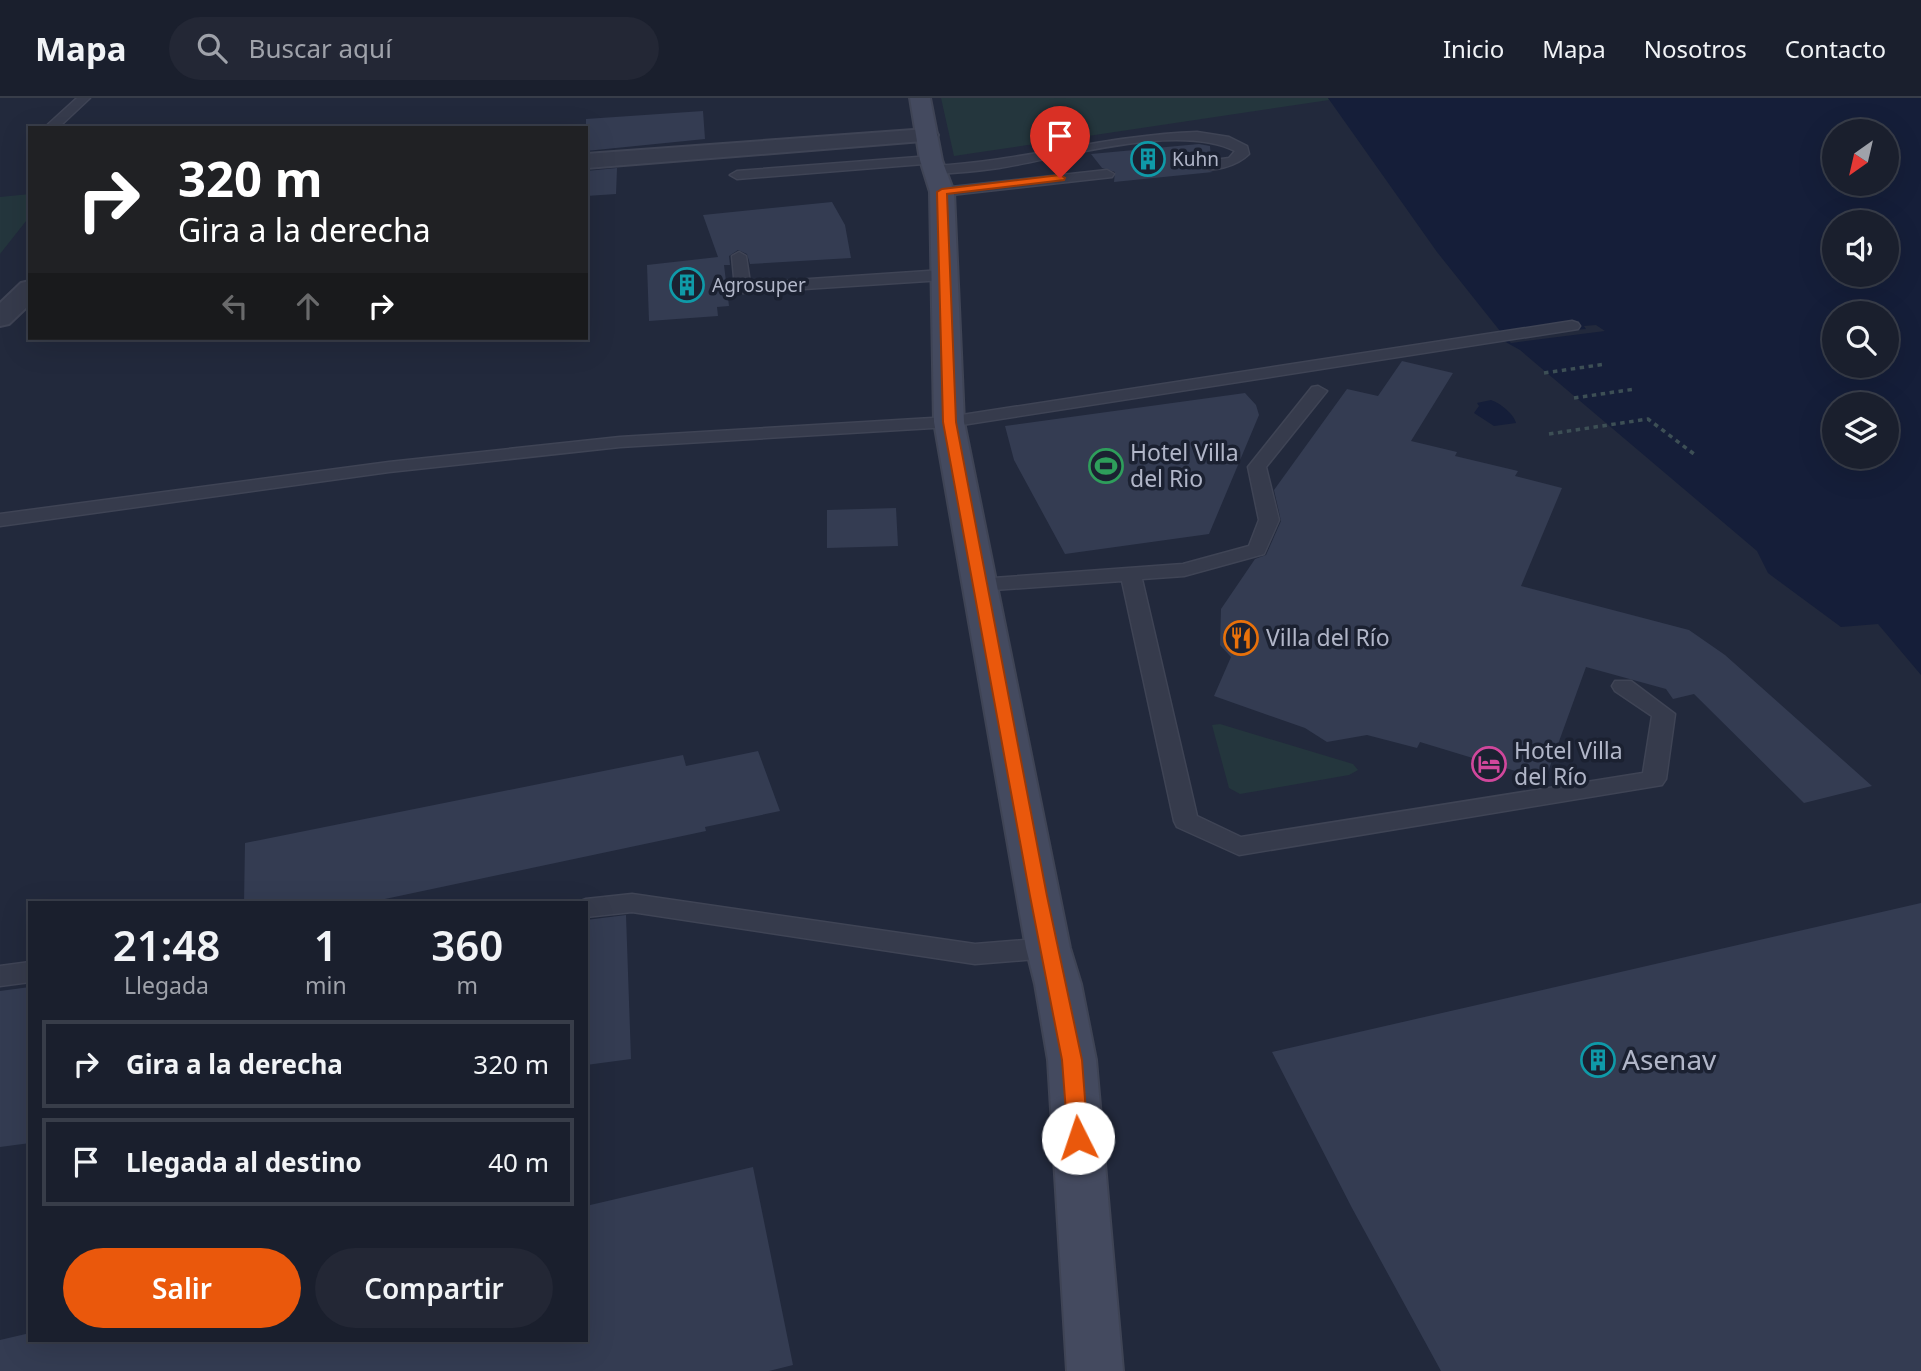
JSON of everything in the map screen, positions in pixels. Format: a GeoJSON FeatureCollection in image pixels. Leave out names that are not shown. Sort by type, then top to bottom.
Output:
{"type":"FeatureCollection","features":[{"type":"Feature","properties":{"kind":"main road"},"geometry":{"type":"LineString","coordinates":[[920,98],[934,164],[943,275],[949,422],[1048,948],[1058,984],[1072,1060],[1095,1371]]}},
{"type":"Feature","properties":{"kind":"street"},"geometry":{"type":"LineString","coordinates":[[588,161],[934,164]]}},
{"type":"Feature","properties":{"kind":"street"},"geometry":{"type":"LineString","coordinates":[[0,318],[28,291]]}},
{"type":"Feature","properties":{"kind":"lane"},"geometry":{"type":"LineString","coordinates":[[52,126],[85,98]]}},
{"type":"Feature","properties":{"kind":"lane"},"geometry":{"type":"LineString","coordinates":[[737,175],[934,164],[999,164],[1115,143],[1170,138],[1211,137],[1231,142],[1242,149],[1242,154],[1233,161],[1205,165]]}},
{"type":"Feature","properties":{"kind":"lane"},"geometry":{"type":"LineString","coordinates":[[934,164],[1107,174]]}},
{"type":"Feature","properties":{"kind":"lane"},"geometry":{"type":"LineString","coordinates":[[739,256],[743,288],[943,275]]}},
{"type":"Feature","properties":{"kind":"lane"},"geometry":{"type":"LineString","coordinates":[[0,520],[389,467],[620,442],[949,422],[1572,326]]}},
{"type":"Feature","properties":{"kind":"lane"},"geometry":{"type":"LineString","coordinates":[[979,585],[1184,570],[1257,550],[1269,520],[1257,467],[1318,391]]}},
{"type":"Feature","properties":{"kind":"lane"},"geometry":{"type":"LineString","coordinates":[[1131,574],[1186,821],[1239,846],[1654,779],[1664,714],[1623,686]]}},
{"type":"Feature","properties":{"kind":"lane"},"geometry":{"type":"LineString","coordinates":[[588,908],[632,903],[975,954],[1048,948]]}},
{"type":"Feature","properties":{"kind":"lane"},"geometry":{"type":"LineString","coordinates":[[0,976],[28,972]]}},
{"type":"Feature","properties":{"kind":"path"},"geometry":{"type":"LineString","coordinates":[[1544,373],[1606,364]]}},
{"type":"Feature","properties":{"kind":"path"},"geometry":{"type":"LineString","coordinates":[[1574,398],[1635,389]]}},
{"type":"Feature","properties":{"kind":"path"},"geometry":{"type":"LineString","coordinates":[[1549,434],[1648,419],[1694,454]]}},
{"type":"Feature","properties":{"kind":"shaded area"},"geometry":{"type":"Polygon","coordinates":[[[941,98],[1328,98],[1329,100],[954,156],[941,98]]]}},
{"type":"Feature","properties":{"kind":"shaded area"},"geometry":{"type":"Polygon","coordinates":[[[28,194],[28,219],[0,254],[0,197],[28,194]]]}},
{"type":"Feature","properties":{"kind":"shaded area"},"geometry":{"type":"Polygon","coordinates":[[[1220,724],[1353,764],[1358,770],[1349,775],[1240,794],[1229,788],[1212,725],[1220,724]]]}},
{"type":"Feature","properties":{"kind":"water"},"geometry":{"type":"Polygon","coordinates":[[[1328,98],[1921,98],[1921,675],[1878,624],[1841,627],[1768,573],[1757,551],[1520,350],[1502,340],[1504,336],[1437,252],[1328,98]]]}},
{"type":"Feature","properties":{"kind":"water"},"geometry":{"type":"Polygon","coordinates":[[[1491,400],[1506,409],[1516,423],[1494,426],[1474,413],[1479,406],[1477,403],[1491,400]]]}},
{"type":"Feature","properties":{"kind":"pier"},"geometry":{"type":"Polygon","coordinates":[[[1596,325],[1605,331],[1511,343],[1504,336],[1586,329],[1584,326],[1596,325]]]}},
{"type":"Feature","properties":{"kind":"building"},"geometry":{"type":"Polygon","coordinates":[[[703,111],[705,139],[588,151],[586,119],[703,111]]]}},
{"type":"Feature","properties":{"kind":"building","name":"Kuhn"},"geometry":{"type":"Polygon","coordinates":[[[1199,144],[1210,146],[1211,158],[1200,159],[1195,166],[1213,172],[1114,182],[1115,172],[1102,168],[1091,154],[1199,144]]]}},
{"type":"Feature","properties":{"kind":"building"},"geometry":{"type":"Polygon","coordinates":[[[617,168],[616,194],[588,196],[588,171],[617,168]]]}},
{"type":"Feature","properties":{"kind":"building"},"geometry":{"type":"Polygon","coordinates":[[[832,202],[845,225],[851,258],[750,264],[747,254],[738,250],[729,256],[730,265],[724,265],[729,306],[717,307],[718,316],[649,321],[647,265],[718,257],[703,215],[832,202]]]}},
{"type":"Feature","properties":{"kind":"building"},"geometry":{"type":"Polygon","coordinates":[[[1402,361],[1453,373],[1411,441],[1457,452],[1455,456],[1518,471],[1515,476],[1562,488],[1521,586],[1689,630],[1725,655],[1872,786],[1804,803],[1694,694],[1673,699],[1666,689],[1586,667],[1545,780],[1420,742],[1417,748],[1367,735],[1327,742],[1305,728],[1214,696],[1231,657],[1220,645],[1221,609],[1255,559],[1266,555],[1281,521],[1274,490],[1347,389],[1378,396],[1402,361]]]}},
{"type":"Feature","properties":{"kind":"building"},"geometry":{"type":"Polygon","coordinates":[[[1245,393],[1256,405],[1259,415],[1209,534],[1065,554],[1014,460],[1005,426],[1245,393]]]}},
{"type":"Feature","properties":{"kind":"building"},"geometry":{"type":"Polygon","coordinates":[[[896,508],[898,546],[827,548],[827,510],[896,508]]]}},
{"type":"Feature","properties":{"kind":"building"},"geometry":{"type":"Polygon","coordinates":[[[758,751],[780,811],[705,827],[706,831],[375,901],[244,901],[245,843],[683,755],[686,766],[758,751]]]}},
{"type":"Feature","properties":{"kind":"building"},"geometry":{"type":"Polygon","coordinates":[[[1921,903],[1921,1371],[1441,1371],[1352,1208],[1272,1052],[1921,903]]]}},
{"type":"Feature","properties":{"kind":"building"},"geometry":{"type":"Polygon","coordinates":[[[626,915],[631,1059],[588,1065],[588,920],[626,915]]]}},
{"type":"Feature","properties":{"kind":"building"},"geometry":{"type":"Polygon","coordinates":[[[28,987],[28,1143],[0,1147],[0,991],[28,987]]]}},
{"type":"Feature","properties":{"kind":"building"},"geometry":{"type":"Polygon","coordinates":[[[753,1167],[793,1365],[769,1371],[0,1371],[0,1340],[28,1333],[28,1342],[588,1342],[588,1206],[753,1167]]]}},
{"type":"Feature","properties":{"kind":"place","name":"Kuhn"},"geometry":{"type":"Point","coordinates":[1148,159]}},
{"type":"Feature","properties":{"kind":"place","name":"Agrosuper"},"geometry":{"type":"Point","coordinates":[687,285]}},
{"type":"Feature","properties":{"kind":"place","name":"Hotel Villa del Rio"},"geometry":{"type":"Point","coordinates":[1106,466]}},
{"type":"Feature","properties":{"kind":"place","name":"Villa del Río"},"geometry":{"type":"Point","coordinates":[1241,638]}},
{"type":"Feature","properties":{"kind":"place","name":"Hotel Villa del Río"},"geometry":{"type":"Point","coordinates":[1489,764]}},
{"type":"Feature","properties":{"kind":"place","name":"Asenav"},"geometry":{"type":"Point","coordinates":[1598,1060]}},
{"type":"Feature","properties":{"kind":"route"},"geometry":{"type":"LineString","coordinates":[[1060,178],[942,192],[943,275],[949,422],[1048,948],[1058,984],[1072,1060],[1078,1138]]}}]}
